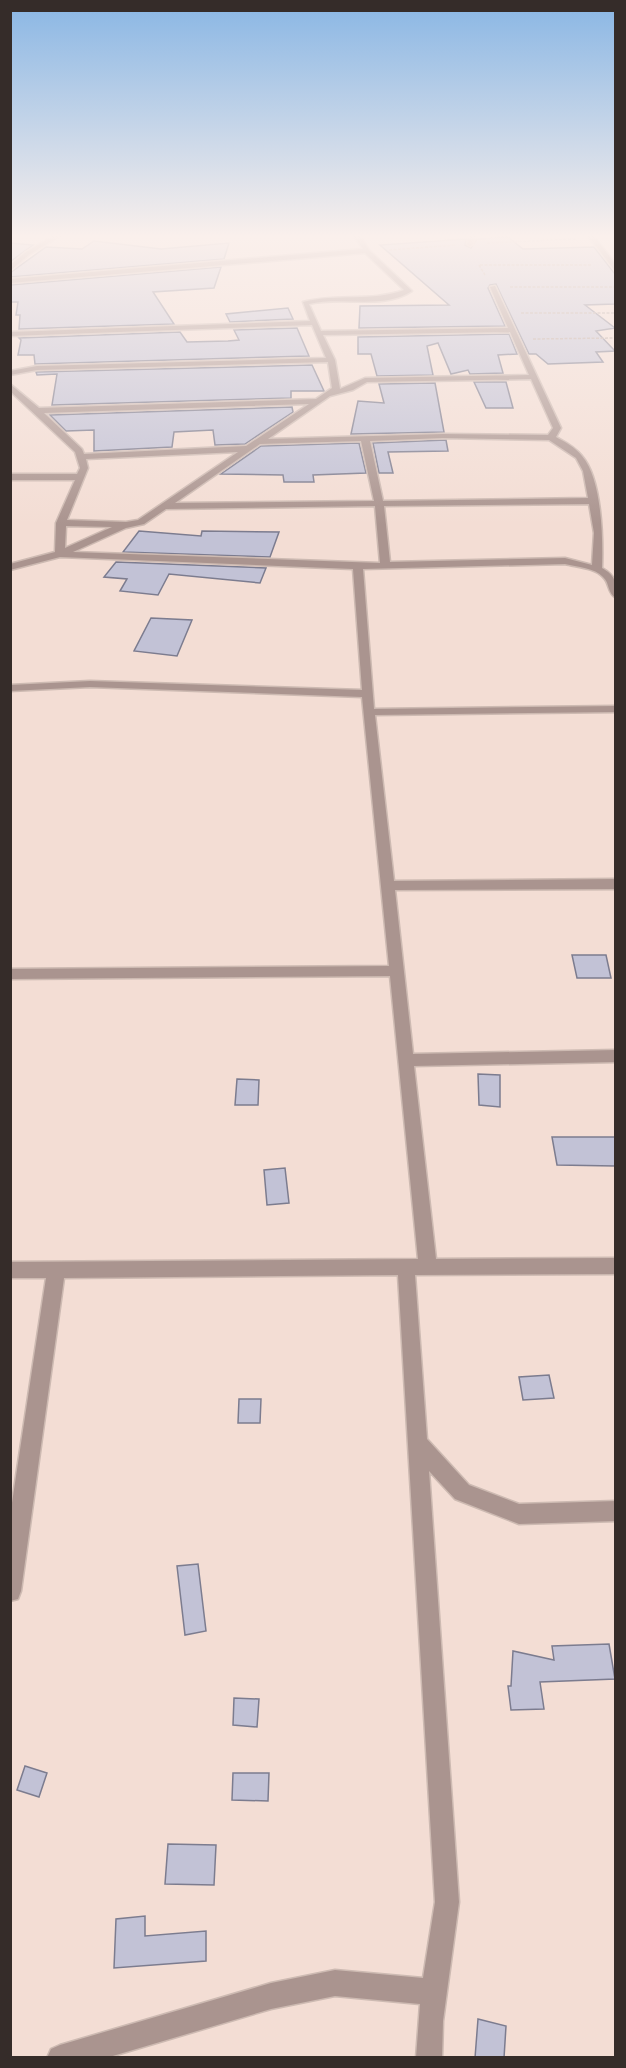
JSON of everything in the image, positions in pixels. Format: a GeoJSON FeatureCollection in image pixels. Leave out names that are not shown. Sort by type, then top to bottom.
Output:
{"type":"FeatureCollection","features":[{"type":"Feature","properties":{"kind":"street"},"geometry":{"type":"LineString","coordinates":[[10,334],[51,333]]}},
{"type":"Feature","properties":{"kind":"street"},"geometry":{"type":"LineString","coordinates":[[10,567],[60,554],[126,525],[141,522],[318,402],[336,388],[331,360],[318,333],[350,333]]}},
{"type":"Feature","properties":{"kind":"street"},"geometry":{"type":"LineString","coordinates":[[514,333],[557,428],[551,438]]}},
{"type":"Feature","properties":{"kind":"street"},"geometry":{"type":"LineString","coordinates":[[10,373],[37,368],[331,360]]}},
{"type":"Feature","properties":{"kind":"street"},"geometry":{"type":"LineString","coordinates":[[329,394],[350,388],[365,380],[535,377]]}},
{"type":"Feature","properties":{"kind":"street"},"geometry":{"type":"LineString","coordinates":[[10,386],[79,451],[82,457],[84,468],[61,523],[60,554]]}},
{"type":"Feature","properties":{"kind":"street"},"geometry":{"type":"LineString","coordinates":[[36,411],[318,402]]}},
{"type":"Feature","properties":{"kind":"street"},"geometry":{"type":"LineString","coordinates":[[256,442],[443,436],[551,438],[560,441],[579,457],[587,471],[599,534],[597,568]]}},
{"type":"Feature","properties":{"kind":"street"},"geometry":{"type":"LineString","coordinates":[[365,439],[378,504],[385,565]]}},
{"type":"Feature","properties":{"kind":"street"},"geometry":{"type":"LineString","coordinates":[[82,457],[246,449]]}},
{"type":"Feature","properties":{"kind":"street"},"geometry":{"type":"LineString","coordinates":[[10,477],[81,477]]}},
{"type":"Feature","properties":{"kind":"street"},"geometry":{"type":"LineString","coordinates":[[166,506],[594,501]]}},
{"type":"Feature","properties":{"kind":"street"},"geometry":{"type":"LineString","coordinates":[[61,523],[126,525]]}},
{"type":"Feature","properties":{"kind":"street"},"geometry":{"type":"LineString","coordinates":[[60,554],[358,566],[565,561],[597,568],[609,576],[615,596]]}},
{"type":"Feature","properties":{"kind":"street"},"geometry":{"type":"LineString","coordinates":[[358,566],[369,712],[407,1060],[417,1268],[418,1444],[447,1902],[433,1992],[429,2058]]}},
{"type":"Feature","properties":{"kind":"street"},"geometry":{"type":"LineString","coordinates":[[10,688],[90,684],[368,694]]}},
{"type":"Feature","properties":{"kind":"street"},"geometry":{"type":"LineString","coordinates":[[369,712],[615,709]]}},
{"type":"Feature","properties":{"kind":"street"},"geometry":{"type":"LineString","coordinates":[[389,886],[615,884]]}},
{"type":"Feature","properties":{"kind":"street"},"geometry":{"type":"LineString","coordinates":[[10,974],[398,970]]}},
{"type":"Feature","properties":{"kind":"street"},"geometry":{"type":"LineString","coordinates":[[407,1060],[615,1056]]}},
{"type":"Feature","properties":{"kind":"street"},"geometry":{"type":"LineString","coordinates":[[10,1270],[615,1266]]}},
{"type":"Feature","properties":{"kind":"street"},"geometry":{"type":"LineString","coordinates":[[10,1591],[56,1270]]}},
{"type":"Feature","properties":{"kind":"street"},"geometry":{"type":"LineString","coordinates":[[418,1444],[462,1492],[519,1514],[615,1511]]}},
{"type":"Feature","properties":{"kind":"street"},"geometry":{"type":"LineString","coordinates":[[60,2058],[271,1996],[335,1983],[433,1992]]}},
{"type":"Feature","properties":{"kind":"path"},"geometry":{"type":"LineString","coordinates":[[518,340],[615,338]]}},
{"type":"Feature","properties":{"kind":"building"},"geometry":{"type":"Polygon","coordinates":[[[180,333],[187,342],[239,340],[235,333],[299,333],[309,356],[35,364],[34,355],[18,355],[21,340],[19,338],[180,333]]]}},
{"type":"Feature","properties":{"kind":"building"},"geometry":{"type":"Polygon","coordinates":[[[519,333],[597,333],[615,351],[596,352],[603,362],[548,364],[536,354],[529,354],[519,333]]]}},
{"type":"Feature","properties":{"kind":"building"},"geometry":{"type":"Polygon","coordinates":[[[509,334],[517,354],[498,355],[503,373],[470,374],[468,370],[451,374],[438,343],[427,346],[433,375],[377,376],[371,354],[358,354],[358,337],[509,334]]]}},
{"type":"Feature","properties":{"kind":"building"},"geometry":{"type":"Polygon","coordinates":[[[312,365],[324,391],[291,391],[291,398],[52,405],[57,374],[37,375],[36,372],[312,365]]]}},
{"type":"Feature","properties":{"kind":"building"},"geometry":{"type":"Polygon","coordinates":[[[474,382],[506,382],[513,408],[486,408],[474,382]]]}},
{"type":"Feature","properties":{"kind":"building"},"geometry":{"type":"Polygon","coordinates":[[[435,383],[444,432],[351,434],[358,401],[384,403],[379,384],[435,383]]]}},
{"type":"Feature","properties":{"kind":"building"},"geometry":{"type":"Polygon","coordinates":[[[292,407],[293,412],[245,444],[215,445],[213,430],[174,432],[172,447],[94,451],[94,430],[66,431],[50,415],[292,407]]]}},
{"type":"Feature","properties":{"kind":"building"},"geometry":{"type":"Polygon","coordinates":[[[446,440],[448,451],[388,452],[393,473],[379,473],[373,443],[446,440]]]}},
{"type":"Feature","properties":{"kind":"building"},"geometry":{"type":"Polygon","coordinates":[[[359,443],[366,473],[313,475],[314,482],[284,482],[283,475],[221,474],[261,446],[359,443]]]}},
{"type":"Feature","properties":{"kind":"building"},"geometry":{"type":"Polygon","coordinates":[[[139,531],[201,536],[202,531],[279,532],[270,557],[123,552],[139,531]]]}},
{"type":"Feature","properties":{"kind":"building"},"geometry":{"type":"Polygon","coordinates":[[[116,562],[266,568],[260,583],[169,574],[158,595],[120,591],[127,579],[104,577],[116,562]]]}},
{"type":"Feature","properties":{"kind":"building"},"geometry":{"type":"Polygon","coordinates":[[[151,618],[192,620],[177,656],[134,651],[151,618]]]}},
{"type":"Feature","properties":{"kind":"building"},"geometry":{"type":"Polygon","coordinates":[[[572,955],[606,955],[611,978],[577,978],[572,955]]]}},
{"type":"Feature","properties":{"kind":"building"},"geometry":{"type":"Polygon","coordinates":[[[478,1074],[500,1075],[500,1107],[479,1105],[478,1074]]]}},
{"type":"Feature","properties":{"kind":"building"},"geometry":{"type":"Polygon","coordinates":[[[237,1079],[259,1080],[258,1105],[235,1105],[237,1079]]]}},
{"type":"Feature","properties":{"kind":"building"},"geometry":{"type":"Polygon","coordinates":[[[552,1137],[615,1137],[615,1166],[557,1165],[552,1137]]]}},
{"type":"Feature","properties":{"kind":"building"},"geometry":{"type":"Polygon","coordinates":[[[285,1168],[289,1203],[267,1205],[264,1170],[285,1168]]]}},
{"type":"Feature","properties":{"kind":"building"},"geometry":{"type":"Polygon","coordinates":[[[549,1375],[554,1398],[523,1400],[519,1377],[549,1375]]]}},
{"type":"Feature","properties":{"kind":"building"},"geometry":{"type":"Polygon","coordinates":[[[239,1399],[261,1399],[260,1423],[238,1423],[239,1399]]]}},
{"type":"Feature","properties":{"kind":"building"},"geometry":{"type":"Polygon","coordinates":[[[198,1564],[206,1631],[185,1635],[177,1566],[198,1564]]]}},
{"type":"Feature","properties":{"kind":"building"},"geometry":{"type":"Polygon","coordinates":[[[609,1644],[615,1679],[540,1682],[544,1709],[511,1710],[508,1686],[511,1686],[513,1651],[554,1660],[552,1646],[609,1644]]]}},
{"type":"Feature","properties":{"kind":"building"},"geometry":{"type":"Polygon","coordinates":[[[234,1698],[259,1699],[257,1727],[233,1725],[234,1698]]]}},
{"type":"Feature","properties":{"kind":"building"},"geometry":{"type":"Polygon","coordinates":[[[25,1766],[47,1773],[39,1797],[17,1790],[25,1766]]]}},
{"type":"Feature","properties":{"kind":"building"},"geometry":{"type":"Polygon","coordinates":[[[233,1773],[269,1773],[268,1801],[232,1800],[233,1773]]]}},
{"type":"Feature","properties":{"kind":"building"},"geometry":{"type":"Polygon","coordinates":[[[168,1844],[216,1845],[214,1885],[165,1884],[168,1844]]]}},
{"type":"Feature","properties":{"kind":"building"},"geometry":{"type":"Polygon","coordinates":[[[145,1916],[145,1936],[206,1931],[206,1961],[114,1968],[116,1919],[145,1916]]]}},
{"type":"Feature","properties":{"kind":"building"},"geometry":{"type":"Polygon","coordinates":[[[478,2019],[506,2026],[504,2058],[475,2058],[478,2019]]]}}]}
